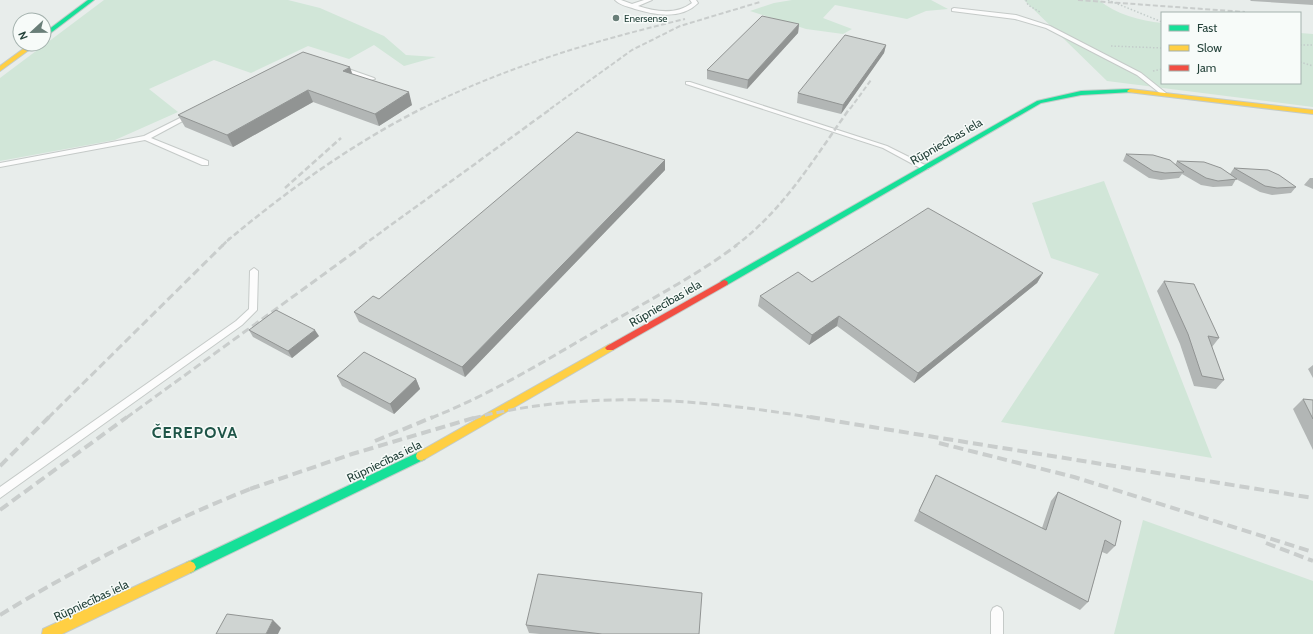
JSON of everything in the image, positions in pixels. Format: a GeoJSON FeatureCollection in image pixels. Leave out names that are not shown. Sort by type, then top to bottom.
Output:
{"type":"FeatureCollection","features":[{"type":"Feature","properties":{"kind":"street"},"geometry":{"type":"LineString","coordinates":[[52,30],[91,0]]}},
{"type":"Feature","properties":{"kind":"street"},"geometry":{"type":"LineString","coordinates":[[0,69],[23,52]]}},
{"type":"Feature","properties":{"kind":"street","name":"Rūpniecības iela"},"geometry":{"type":"LineString","coordinates":[[48,634],[432,451],[1029,107],[1052,98],[1073,93],[1106,90],[1163,93],[1313,112]]}},
{"type":"Feature","properties":{"kind":"lane"},"geometry":{"type":"LineString","coordinates":[[618,0],[650,12],[665,13],[688,8],[695,3],[693,0]]}},
{"type":"Feature","properties":{"kind":"lane"},"geometry":{"type":"LineString","coordinates":[[633,6],[649,0]]}},
{"type":"Feature","properties":{"kind":"lane"},"geometry":{"type":"LineString","coordinates":[[954,10],[1016,17],[1048,27],[1139,74],[1163,93]]}},
{"type":"Feature","properties":{"kind":"lane"},"geometry":{"type":"LineString","coordinates":[[331,65],[372,80]]}},
{"type":"Feature","properties":{"kind":"lane"},"geometry":{"type":"LineString","coordinates":[[688,83],[885,147],[925,167]]}},
{"type":"Feature","properties":{"kind":"lane"},"geometry":{"type":"LineString","coordinates":[[0,165],[146,138],[194,113]]}},
{"type":"Feature","properties":{"kind":"lane"},"geometry":{"type":"LineString","coordinates":[[146,138],[205,163]]}},
{"type":"Feature","properties":{"kind":"lane"},"geometry":{"type":"LineString","coordinates":[[0,493],[239,323],[253,310],[254,272]]}},
{"type":"Feature","properties":{"kind":"lane"},"geometry":{"type":"LineString","coordinates":[[997,612],[998,634]]}},
{"type":"Feature","properties":{"kind":"path"},"geometry":{"type":"LineString","coordinates":[[1108,0],[1161,22]]}},
{"type":"Feature","properties":{"kind":"path"},"geometry":{"type":"LineString","coordinates":[[1301,45],[1313,44]]}},
{"type":"Feature","properties":{"kind":"path"},"geometry":{"type":"LineString","coordinates":[[1107,46],[1161,48]]}},
{"type":"Feature","properties":{"kind":"path"},"geometry":{"type":"LineString","coordinates":[[1301,62],[1313,66]]}},
{"type":"Feature","properties":{"kind":"green space"},"geometry":{"type":"Polygon","coordinates":[[[104,0],[288,0],[320,8],[384,36],[406,55],[436,57],[404,66],[374,45],[349,59],[308,46],[251,73],[214,60],[149,89],[178,112],[115,140],[0,161],[0,78],[35,52],[52,52],[52,39],[104,0]]]}},
{"type":"Feature","properties":{"kind":"green space"},"geometry":{"type":"Polygon","coordinates":[[[792,0],[931,0],[948,9],[926,11],[907,19],[835,5],[823,18],[852,29],[843,34],[806,29],[750,11],[774,3],[792,0]]]}},
{"type":"Feature","properties":{"kind":"green space"},"geometry":{"type":"Polygon","coordinates":[[[1024,0],[1099,0],[1120,13],[1146,21],[1161,23],[1161,84],[1301,84],[1301,33],[1313,34],[1313,107],[1107,81],[1024,0]]]}},
{"type":"Feature","properties":{"kind":"green space"},"geometry":{"type":"Polygon","coordinates":[[[1104,181],[1212,458],[1001,422],[1099,274],[1051,258],[1032,203],[1104,181]]]}},
{"type":"Feature","properties":{"kind":"green space"},"geometry":{"type":"Polygon","coordinates":[[[1143,520],[1313,581],[1313,634],[1114,634],[1143,520]]]}},
{"type":"Feature","properties":{"kind":"building"},"geometry":{"type":"Polygon","coordinates":[[[762,16],[799,24],[748,80],[707,70],[762,16]]]}},
{"type":"Feature","properties":{"kind":"building"},"geometry":{"type":"Polygon","coordinates":[[[845,35],[886,45],[843,105],[798,93],[845,35]]]}},
{"type":"Feature","properties":{"kind":"building"},"geometry":{"type":"Polygon","coordinates":[[[303,52],[350,67],[343,71],[409,92],[375,114],[308,90],[227,135],[178,115],[303,52]]]}},
{"type":"Feature","properties":{"kind":"building"},"geometry":{"type":"Polygon","coordinates":[[[577,132],[665,160],[462,367],[354,312],[373,296],[379,299],[577,132]]]}},
{"type":"Feature","properties":{"kind":"building"},"geometry":{"type":"Polygon","coordinates":[[[1126,154],[1153,155],[1170,160],[1184,172],[1165,173],[1153,171],[1126,154]]]}},
{"type":"Feature","properties":{"kind":"building"},"geometry":{"type":"Polygon","coordinates":[[[1177,161],[1204,162],[1221,168],[1237,179],[1218,181],[1206,178],[1177,161]]]}},
{"type":"Feature","properties":{"kind":"building"},"geometry":{"type":"Polygon","coordinates":[[[1234,168],[1268,170],[1279,175],[1296,187],[1277,188],[1265,186],[1234,168]]]}},
{"type":"Feature","properties":{"kind":"building"},"geometry":{"type":"Polygon","coordinates":[[[928,208],[1043,273],[918,373],[839,316],[812,335],[760,296],[798,272],[812,282],[928,208]]]}},
{"type":"Feature","properties":{"kind":"building"},"geometry":{"type":"Polygon","coordinates":[[[1164,281],[1194,284],[1219,338],[1208,336],[1224,380],[1202,376],[1188,334],[1164,281]]]}},
{"type":"Feature","properties":{"kind":"building"},"geometry":{"type":"Polygon","coordinates":[[[276,310],[315,330],[288,351],[249,330],[276,310]]]}},
{"type":"Feature","properties":{"kind":"building"},"geometry":{"type":"Polygon","coordinates":[[[364,352],[416,379],[390,404],[337,376],[364,352]]]}},
{"type":"Feature","properties":{"kind":"building"},"geometry":{"type":"Polygon","coordinates":[[[1303,399],[1313,400],[1313,419],[1303,399]]]}},
{"type":"Feature","properties":{"kind":"building"},"geometry":{"type":"Polygon","coordinates":[[[936,475],[1046,530],[1058,492],[1121,521],[1115,546],[1105,540],[1088,602],[919,511],[936,475]]]}},
{"type":"Feature","properties":{"kind":"building"},"geometry":{"type":"Polygon","coordinates":[[[538,574],[702,593],[699,634],[602,634],[526,625],[538,574]]]}},
{"type":"Feature","properties":{"kind":"building"},"geometry":{"type":"Polygon","coordinates":[[[227,614],[273,620],[266,634],[216,634],[227,614]]]}},
{"type":"Feature","properties":{"kind":"railway"},"geometry":{"type":"LineString","coordinates":[[1078,0],[1245,12]]}},
{"type":"Feature","properties":{"kind":"railway"},"geometry":{"type":"LineString","coordinates":[[550,109],[632,50],[680,26],[760,2]]}},
{"type":"Feature","properties":{"kind":"railway"},"geometry":{"type":"LineString","coordinates":[[422,109],[486,80],[550,56],[685,19]]}},
{"type":"Feature","properties":{"kind":"railway"},"geometry":{"type":"LineString","coordinates":[[850,109],[871,80]]}},
{"type":"Feature","properties":{"kind":"railway"},"geometry":{"type":"LineString","coordinates":[[362,246],[552,108]]}},
{"type":"Feature","properties":{"kind":"railway"},"geometry":{"type":"LineString","coordinates":[[735,246],[753,232],[784,199],[798,182],[850,108]]}},
{"type":"Feature","properties":{"kind":"railway"},"geometry":{"type":"LineString","coordinates":[[227,241],[297,186],[346,152],[422,109]]}},
{"type":"Feature","properties":{"kind":"railway"},"geometry":{"type":"LineString","coordinates":[[285,188],[341,138]]}},
{"type":"Feature","properties":{"kind":"railway"},"geometry":{"type":"LineString","coordinates":[[227,241],[230,238]]}},
{"type":"Feature","properties":{"kind":"railway"},"geometry":{"type":"LineString","coordinates":[[223,245],[227,241]]}},
{"type":"Feature","properties":{"kind":"railway"},"geometry":{"type":"LineString","coordinates":[[48,418],[223,245]]}},
{"type":"Feature","properties":{"kind":"railway"},"geometry":{"type":"LineString","coordinates":[[126,418],[364,245]]}},
{"type":"Feature","properties":{"kind":"railway"},"geometry":{"type":"LineString","coordinates":[[431,418],[500,386],[522,374],[675,286],[737,245]]}},
{"type":"Feature","properties":{"kind":"railway"},"geometry":{"type":"LineString","coordinates":[[475,418],[517,409],[560,403],[602,400],[644,400],[729,406],[816,418]]}},
{"type":"Feature","properties":{"kind":"railway"},"geometry":{"type":"LineString","coordinates":[[0,510],[127,417]]}},
{"type":"Feature","properties":{"kind":"railway"},"geometry":{"type":"LineString","coordinates":[[375,441],[433,417]]}},
{"type":"Feature","properties":{"kind":"railway"},"geometry":{"type":"LineString","coordinates":[[810,417],[1313,498]]}},
{"type":"Feature","properties":{"kind":"railway"},"geometry":{"type":"LineString","coordinates":[[0,466],[48,418]]}},
{"type":"Feature","properties":{"kind":"railway"},"geometry":{"type":"LineString","coordinates":[[250,489],[352,454],[475,418]]}},
{"type":"Feature","properties":{"kind":"railway"},"geometry":{"type":"LineString","coordinates":[[939,443],[1074,477],[1313,552]]}},
{"type":"Feature","properties":{"kind":"railway"},"geometry":{"type":"LineString","coordinates":[[0,615],[125,545],[222,500],[255,487]]}},
{"type":"Feature","properties":{"kind":"railway"},"geometry":{"type":"LineString","coordinates":[[1266,543],[1313,561]]}},
{"type":"Feature","properties":{"kind":"traffic: fast"},"geometry":{"type":"LineString","coordinates":[[52,30],[91,0]]}},
{"type":"Feature","properties":{"kind":"traffic: fast"},"geometry":{"type":"LineString","coordinates":[[724,283],[1039,102],[1081,93],[1130,91]]}},
{"type":"Feature","properties":{"kind":"traffic: fast"},"geometry":{"type":"LineString","coordinates":[[190,567],[421,456]]}},
{"type":"Feature","properties":{"kind":"traffic: slow"},"geometry":{"type":"LineString","coordinates":[[0,69],[23,52]]}},
{"type":"Feature","properties":{"kind":"traffic: slow"},"geometry":{"type":"LineString","coordinates":[[1130,91],[1313,112]]}},
{"type":"Feature","properties":{"kind":"traffic: slow"},"geometry":{"type":"LineString","coordinates":[[421,456],[610,348]]}},
{"type":"Feature","properties":{"kind":"traffic: slow"},"geometry":{"type":"LineString","coordinates":[[48,634],[190,567]]}},
{"type":"Feature","properties":{"kind":"traffic: jam"},"geometry":{"type":"LineString","coordinates":[[610,348],[724,283]]}},
{"type":"Feature","properties":{"kind":"place","name":"Enersense"},"geometry":{"type":"Point","coordinates":[616,18]}},
{"type":"Feature","properties":{"kind":"district","name":"ČEREPOVA"},"geometry":{"type":"Point","coordinates":[195,432]}}]}
